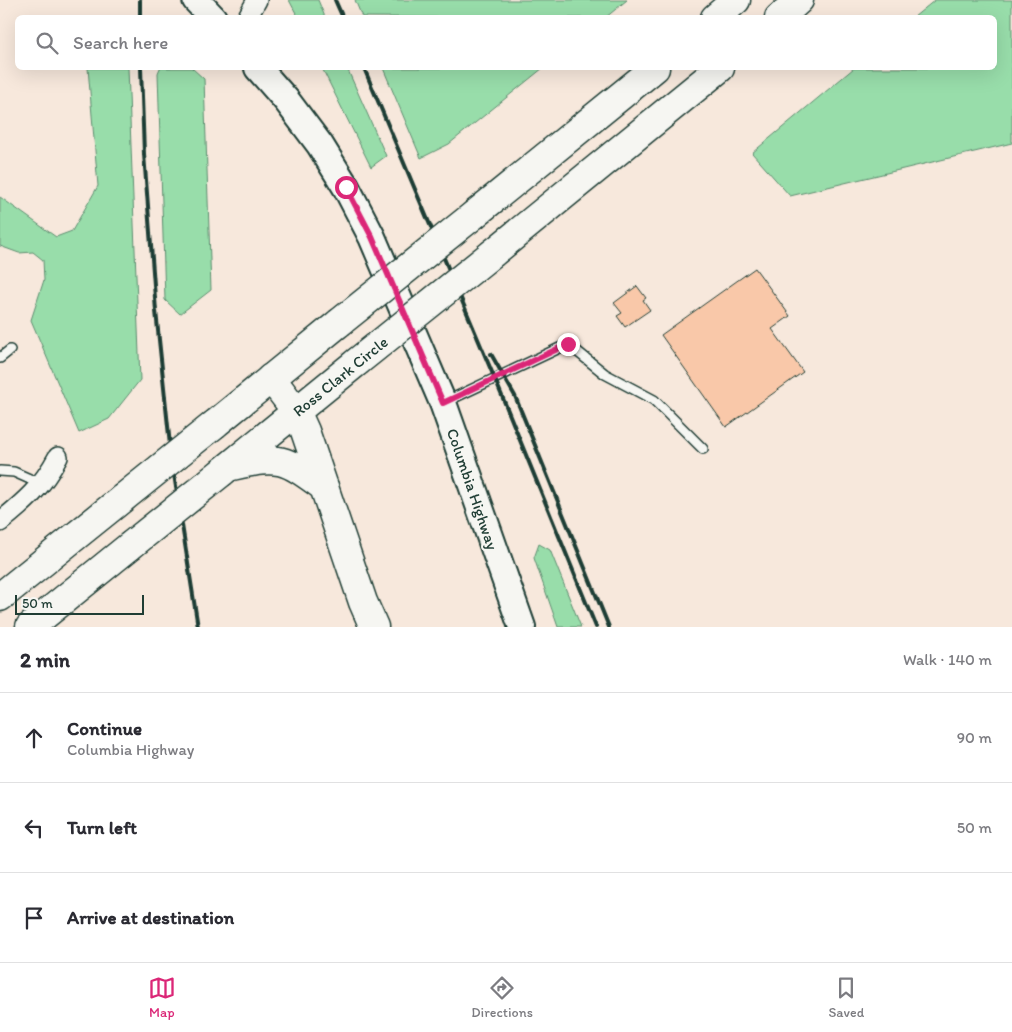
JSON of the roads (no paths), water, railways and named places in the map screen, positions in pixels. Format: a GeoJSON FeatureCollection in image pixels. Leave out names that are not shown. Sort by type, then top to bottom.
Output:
{"type":"FeatureCollection","features":[{"type":"Feature","properties":{"kind":"highway"},"geometry":{"type":"LineString","coordinates":[[718,15],[736,0]]}},
{"type":"Feature","properties":{"kind":"highway"},"geometry":{"type":"LineString","coordinates":[[782,15],[799,0]]}},
{"type":"Feature","properties":{"kind":"highway"},"geometry":{"type":"LineString","coordinates":[[0,597],[653,70]]}},
{"type":"Feature","properties":{"kind":"highway","name":"Ross Clark Circle"},"geometry":{"type":"LineString","coordinates":[[30,627],[718,70]]}},
{"type":"Feature","properties":{"kind":"highway"},"geometry":{"type":"LineString","coordinates":[[271,378],[296,411],[305,431],[363,602],[374,627]]}},
{"type":"Feature","properties":{"kind":"highway"},"geometry":{"type":"LineString","coordinates":[[225,469],[260,460],[275,459],[294,465],[324,487]]}},
{"type":"Feature","properties":{"kind":"main road","name":"Columbia Highway"},"geometry":{"type":"LineString","coordinates":[[260,70],[320,145],[346,187],[372,237],[443,403],[522,627]]}},
{"type":"Feature","properties":{"kind":"street"},"geometry":{"type":"LineString","coordinates":[[248,15],[256,0]]}},
{"type":"Feature","properties":{"kind":"street"},"geometry":{"type":"LineString","coordinates":[[0,522],[36,492],[48,476],[58,457]]}},
{"type":"Feature","properties":{"kind":"lane"},"geometry":{"type":"LineString","coordinates":[[443,403],[568,344],[605,374],[654,400],[703,449]]}},
{"type":"Feature","properties":{"kind":"lane"},"geometry":{"type":"LineString","coordinates":[[0,358],[10,350]]}},
{"type":"Feature","properties":{"kind":"lane"},"geometry":{"type":"LineString","coordinates":[[0,471],[14,472],[41,485]]}},
{"type":"Feature","properties":{"kind":"railway"},"geometry":{"type":"LineString","coordinates":[[140,0],[140,15]]}},
{"type":"Feature","properties":{"kind":"railway"},"geometry":{"type":"LineString","coordinates":[[335,0],[342,15]]}},
{"type":"Feature","properties":{"kind":"railway"},"geometry":{"type":"LineString","coordinates":[[141,70],[144,154],[156,311],[171,455],[198,627]]}},
{"type":"Feature","properties":{"kind":"railway"},"geometry":{"type":"LineString","coordinates":[[365,70],[502,396],[596,627]]}},
{"type":"Feature","properties":{"kind":"railway"},"geometry":{"type":"LineString","coordinates":[[491,354],[515,396],[609,627]]}}]}
